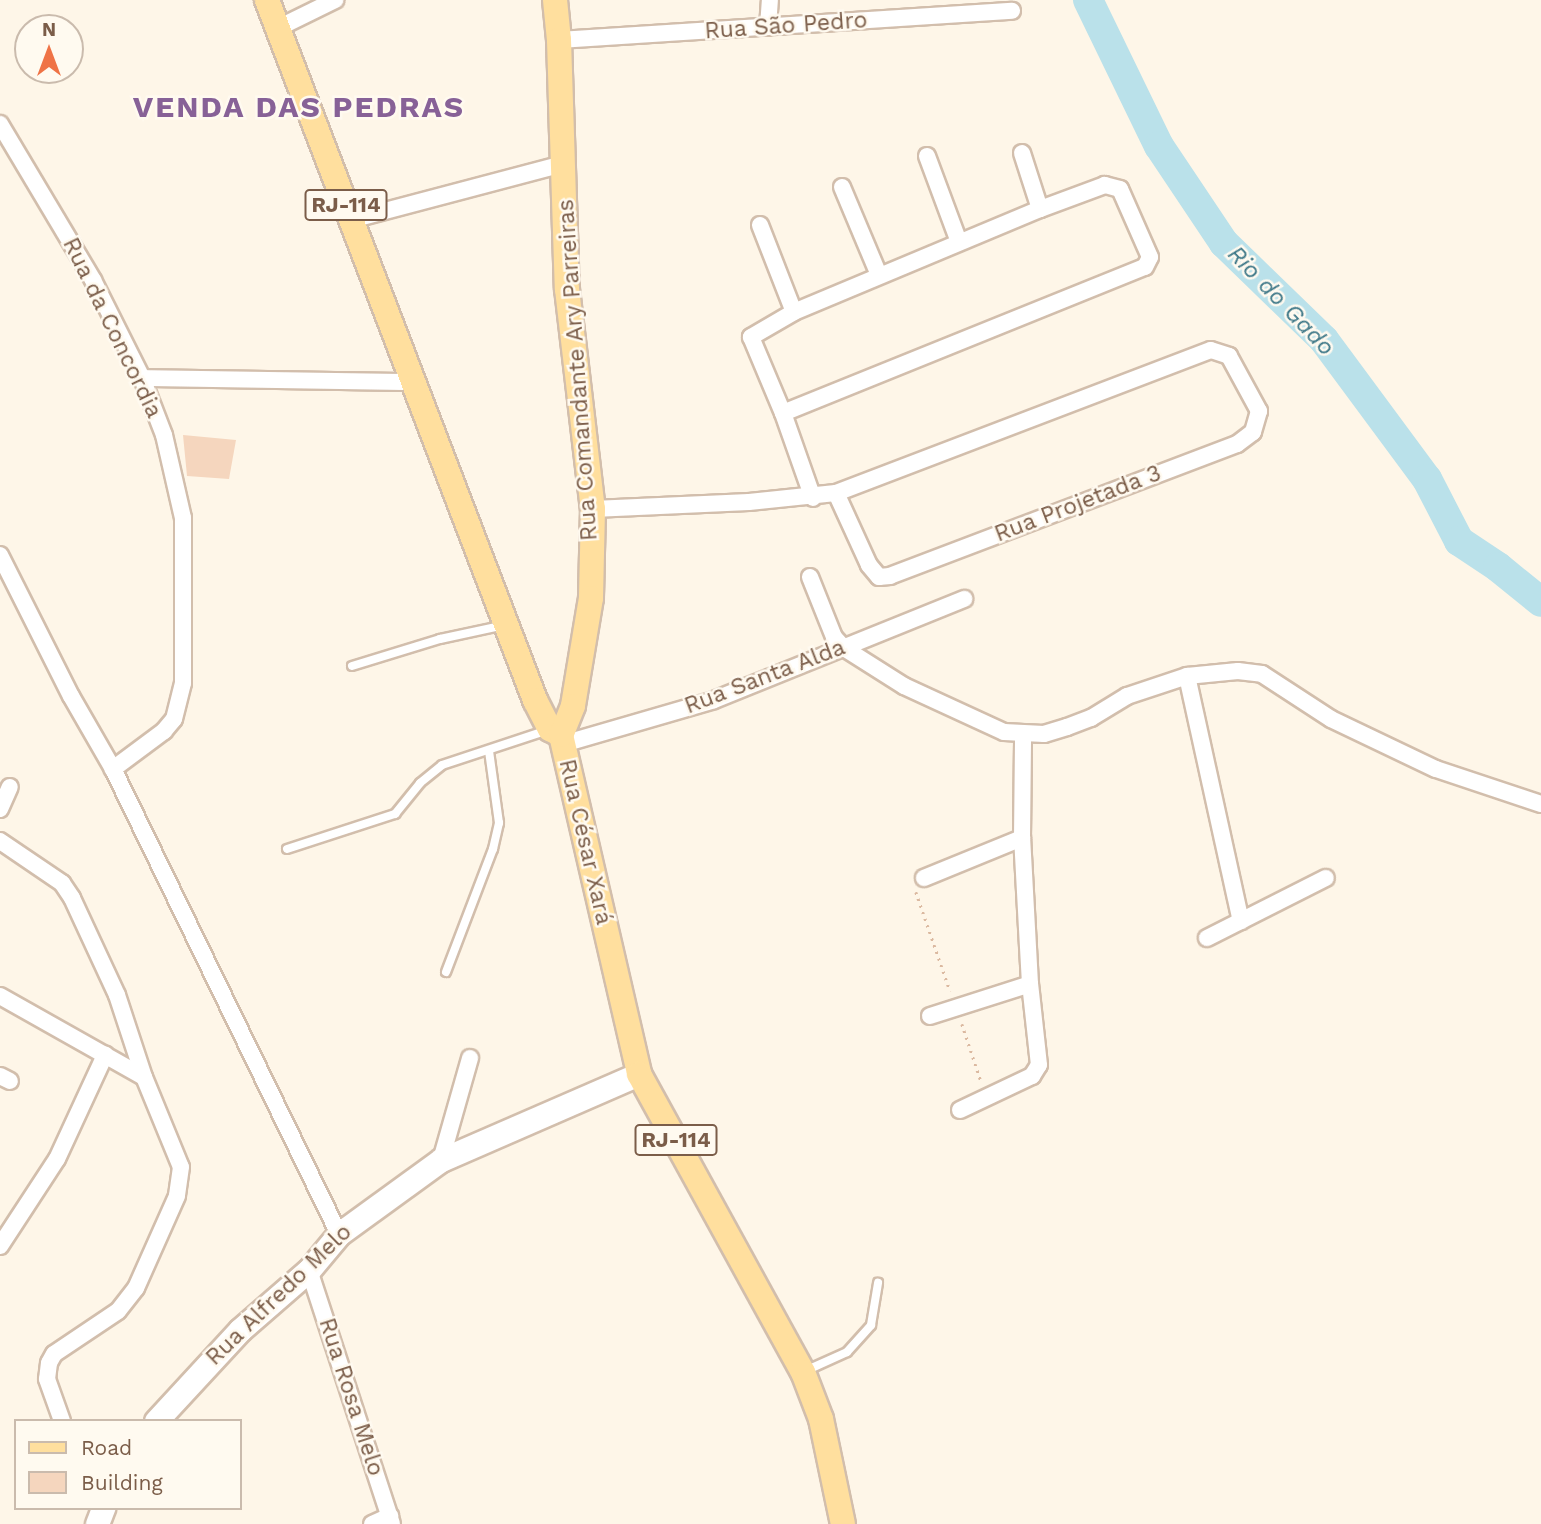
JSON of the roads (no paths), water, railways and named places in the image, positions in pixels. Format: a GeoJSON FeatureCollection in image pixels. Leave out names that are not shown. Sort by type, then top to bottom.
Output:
{"type":"FeatureCollection","features":[{"type":"Feature","properties":{"kind":"main road","name":"Rua César Xará"},"geometry":{"type":"LineString","coordinates":[[267,0],[506,625],[536,700],[558,736],[639,1074],[803,1373],[821,1419],[842,1524]]}},
{"type":"Feature","properties":{"kind":"main road","name":"Rua Comandante Ary Parreiras"},"geometry":{"type":"LineString","coordinates":[[555,0],[559,40],[567,289],[593,509],[591,598],[576,692],[558,736]]}},
{"type":"Feature","properties":{"kind":"main road"},"geometry":{"type":"LineString","coordinates":[[536,700],[558,701],[576,692]]}},
{"type":"Feature","properties":{"kind":"street"},"geometry":{"type":"LineString","coordinates":[[278,29],[335,0]]}},
{"type":"Feature","properties":{"kind":"street"},"geometry":{"type":"LineString","coordinates":[[768,27],[770,0]]}},
{"type":"Feature","properties":{"kind":"street","name":"Rua São Pedro"},"geometry":{"type":"LineString","coordinates":[[559,40],[1012,11]]}},
{"type":"Feature","properties":{"kind":"street","name":"Rua da Concordia"},"geometry":{"type":"LineString","coordinates":[[0,124],[93,280],[142,378],[164,435],[183,518],[183,683],[174,719],[164,731],[113,769]]}},
{"type":"Feature","properties":{"kind":"street"},"geometry":{"type":"LineString","coordinates":[[1022,153],[1040,209]]}},
{"type":"Feature","properties":{"kind":"street"},"geometry":{"type":"LineString","coordinates":[[927,156],[959,242]]}},
{"type":"Feature","properties":{"kind":"street"},"geometry":{"type":"LineString","coordinates":[[351,220],[563,164]]}},
{"type":"Feature","properties":{"kind":"street"},"geometry":{"type":"LineString","coordinates":[[783,413],[1145,267],[1149,262],[1148,252],[1115,186],[1105,186],[1040,209],[879,275],[794,312],[751,337],[783,413],[813,498]]}},
{"type":"Feature","properties":{"kind":"street"},"geometry":{"type":"LineString","coordinates":[[842,187],[879,275]]}},
{"type":"Feature","properties":{"kind":"street"},"geometry":{"type":"LineString","coordinates":[[760,225],[794,312]]}},
{"type":"Feature","properties":{"kind":"street","name":"Rua Projetada 3"},"geometry":{"type":"LineString","coordinates":[[1218,350],[1229,356],[1259,411],[1257,424],[1247,438],[890,576],[879,577],[869,565],[836,493],[1199,352],[1218,350]]}},
{"type":"Feature","properties":{"kind":"street"},"geometry":{"type":"LineString","coordinates":[[142,378],[411,382]]}},
{"type":"Feature","properties":{"kind":"street"},"geometry":{"type":"LineString","coordinates":[[593,509],[813,498],[836,493]]}},
{"type":"Feature","properties":{"kind":"street"},"geometry":{"type":"LineString","coordinates":[[0,555],[71,696],[113,769],[339,1234]]}},
{"type":"Feature","properties":{"kind":"street"},"geometry":{"type":"LineString","coordinates":[[810,577],[834,637],[844,648],[904,686],[1004,732],[1044,733],[1067,727],[1091,718],[1127,696],[1187,676],[1238,671],[1262,674],[1331,719],[1436,769],[1541,804]]}},
{"type":"Feature","properties":{"kind":"street","name":"Rua Santa Alda"},"geometry":{"type":"LineString","coordinates":[[558,736],[714,701],[964,599]]}},
{"type":"Feature","properties":{"kind":"street"},"geometry":{"type":"LineString","coordinates":[[1187,676],[1241,921]]}},
{"type":"Feature","properties":{"kind":"street"},"geometry":{"type":"LineString","coordinates":[[960,1110],[1037,1072],[1039,1058],[1030,984],[1022,838],[1023,734]]}},
{"type":"Feature","properties":{"kind":"street"},"geometry":{"type":"LineString","coordinates":[[0,809],[10,787]]}},
{"type":"Feature","properties":{"kind":"street"},"geometry":{"type":"LineString","coordinates":[[923,878],[1022,838]]}},
{"type":"Feature","properties":{"kind":"street"},"geometry":{"type":"LineString","coordinates":[[0,841],[62,883],[72,898],[117,995],[144,1077],[181,1167],[181,1182],[157,1244],[128,1299],[118,1311],[54,1354],[49,1363],[47,1379],[61,1419]]}},
{"type":"Feature","properties":{"kind":"street"},"geometry":{"type":"LineString","coordinates":[[1207,938],[1326,878]]}},
{"type":"Feature","properties":{"kind":"street"},"geometry":{"type":"LineString","coordinates":[[930,1016],[1030,984]]}},
{"type":"Feature","properties":{"kind":"street"},"geometry":{"type":"LineString","coordinates":[[0,996],[144,1077]]}},
{"type":"Feature","properties":{"kind":"street"},"geometry":{"type":"LineString","coordinates":[[0,1246],[57,1159],[105,1055]]}},
{"type":"Feature","properties":{"kind":"street"},"geometry":{"type":"LineString","coordinates":[[441,1160],[470,1058]]}},
{"type":"Feature","properties":{"kind":"street","name":"Rua Alfredo Melo"},"geometry":{"type":"LineString","coordinates":[[158,1419],[240,1330],[309,1269],[339,1234],[441,1160],[639,1074]]}},
{"type":"Feature","properties":{"kind":"street","name":"Rua Rosa Melo"},"geometry":{"type":"LineString","coordinates":[[309,1269],[391,1520]]}},
{"type":"Feature","properties":{"kind":"street"},"geometry":{"type":"LineString","coordinates":[[372,1524],[391,1520]]}},
{"type":"Feature","properties":{"kind":"lane"},"geometry":{"type":"LineString","coordinates":[[352,666],[440,639],[506,625]]}},
{"type":"Feature","properties":{"kind":"lane"},"geometry":{"type":"LineString","coordinates":[[286,849],[395,814],[420,783],[442,765],[489,751],[558,736]]}},
{"type":"Feature","properties":{"kind":"lane"},"geometry":{"type":"LineString","coordinates":[[446,972],[493,849],[499,822],[489,751]]}},
{"type":"Feature","properties":{"kind":"lane"},"geometry":{"type":"LineString","coordinates":[[803,1373],[847,1352],[871,1325],[878,1283]]}},
{"type":"Feature","properties":{"kind":"waterway","name":"Rio do Gado"},"geometry":{"type":"LineString","coordinates":[[1088,0],[1159,146],[1224,243],[1324,340],[1427,479],[1459,541],[1498,567],[1541,602]]}},
{"type":"Feature","properties":{"kind":"district","name":"VENDA DAS PEDRAS"},"geometry":{"type":"Point","coordinates":[299,107]}}]}
